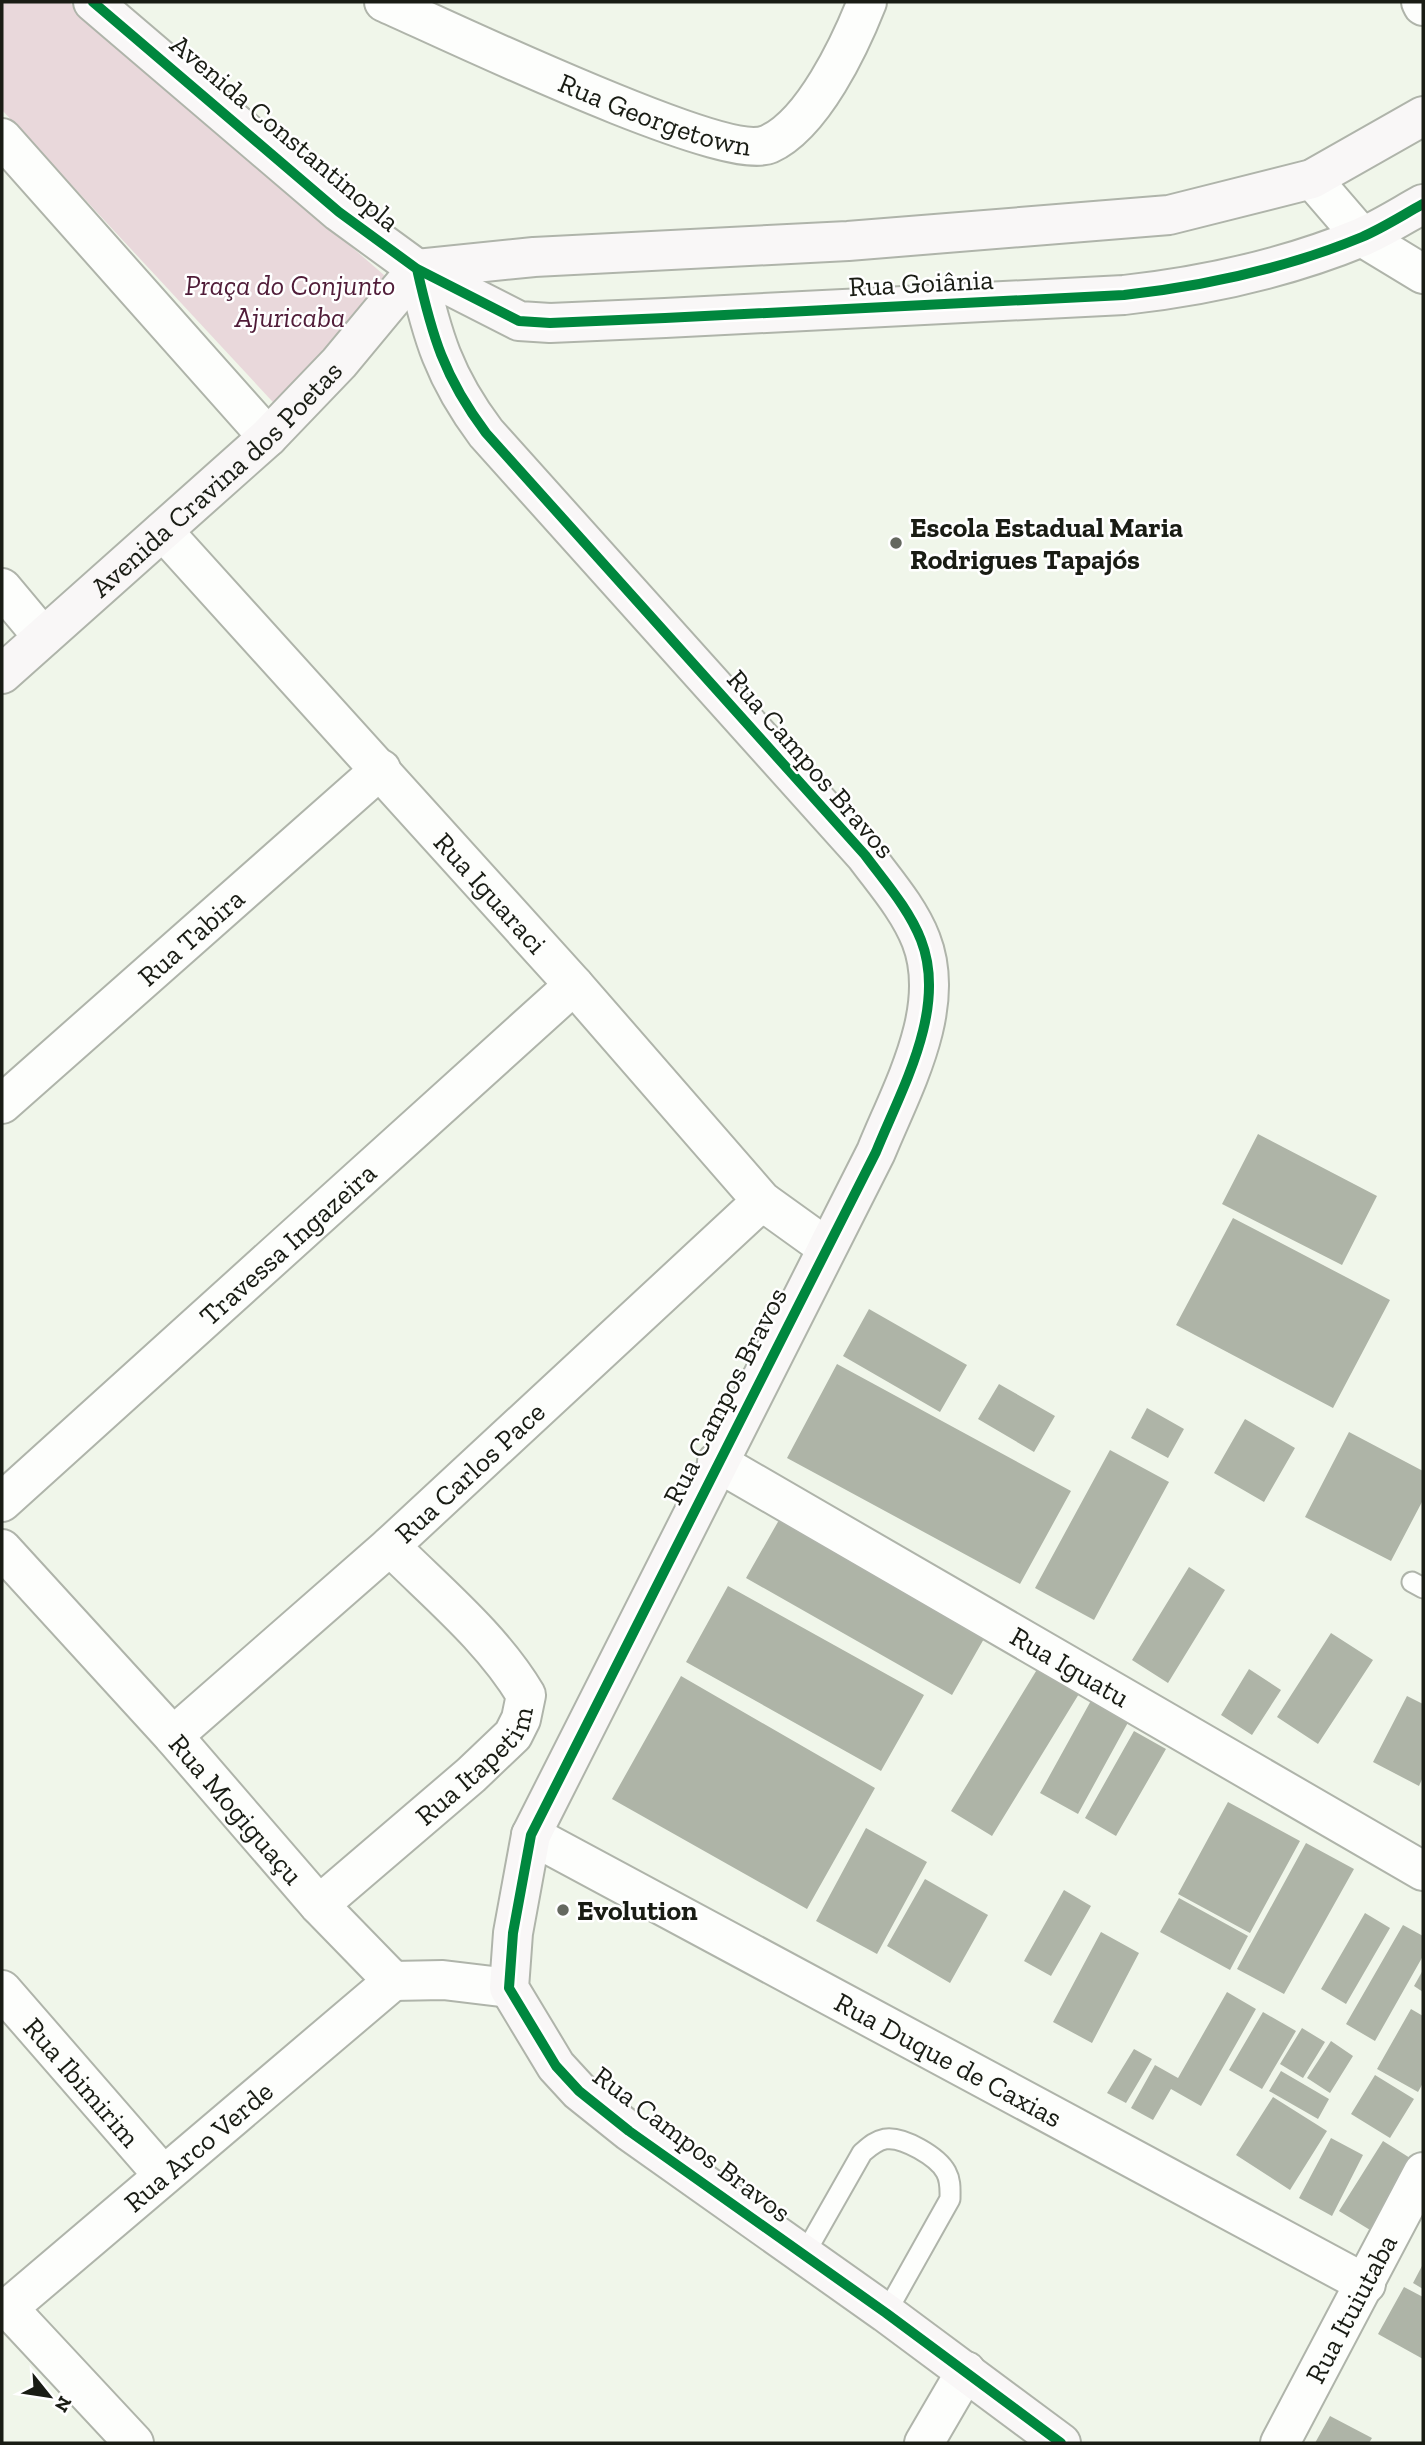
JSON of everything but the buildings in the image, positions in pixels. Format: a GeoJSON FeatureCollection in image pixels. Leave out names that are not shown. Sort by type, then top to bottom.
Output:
{"type":"FeatureCollection","features":[{"type":"Feature","properties":{"kind":"street","name":"Avenida Constantinopla"},"geometry":{"type":"LineString","coordinates":[[93,2],[339,212],[417,270]]}},
{"type":"Feature","properties":{"kind":"street","name":"Rua Georgetown"},"geometry":{"type":"LineString","coordinates":[[384,2],[576,87],[703,138],[744,147],[768,145],[786,132],[810,106],[831,79],[867,2]]}},
{"type":"Feature","properties":{"kind":"street","name":"Rua Goiânia"},"geometry":{"type":"LineString","coordinates":[[417,270],[534,257],[822,243],[1170,215],[1312,179],[1423,116]]}},
{"type":"Feature","properties":{"kind":"street"},"geometry":{"type":"LineString","coordinates":[[2,138],[268,437]]}},
{"type":"Feature","properties":{"kind":"street"},"geometry":{"type":"LineString","coordinates":[[1312,179],[1362,237],[1423,274]]}},
{"type":"Feature","properties":{"kind":"street","name":"Rua Goiânia"},"geometry":{"type":"LineString","coordinates":[[417,270],[519,321],[550,323],[1124,295],[1186,288],[1243,275],[1362,237],[1423,204]]}},
{"type":"Feature","properties":{"kind":"street","name":"Avenida Cravina dos Poetas"},"geometry":{"type":"LineString","coordinates":[[2,674],[268,437],[339,363],[417,270]]}},
{"type":"Feature","properties":{"kind":"street","name":"Rua Campos Bravos"},"geometry":{"type":"LineString","coordinates":[[417,270],[429,322],[448,377],[486,433],[864,855],[905,908],[922,941],[929,973],[926,1013],[912,1065],[876,1152],[717,1462],[531,1835],[513,1933],[509,1988],[556,2066],[579,2091],[629,2132],[886,2313],[1061,2443]]}},
{"type":"Feature","properties":{"kind":"street","name":"Rua Iguaraci"},"geometry":{"type":"LineString","coordinates":[[163,531],[381,769],[762,1201],[826,1247]]}},
{"type":"Feature","properties":{"kind":"street"},"geometry":{"type":"LineString","coordinates":[[2,588],[43,637]]}},
{"type":"Feature","properties":{"kind":"street","name":"Rua Tabira"},"geometry":{"type":"LineString","coordinates":[[2,1104],[381,769]]}},
{"type":"Feature","properties":{"kind":"street","name":"Travessa Ingazeira"},"geometry":{"type":"LineString","coordinates":[[2,1502],[574,985]]}},
{"type":"Feature","properties":{"kind":"street","name":"Rua Carlos Pace"},"geometry":{"type":"LineString","coordinates":[[173,1736],[390,1546],[762,1201]]}},
{"type":"Feature","properties":{"kind":"street","name":"Rua Iguatu"},"geometry":{"type":"LineString","coordinates":[[717,1462],[1423,1871]]}},
{"type":"Feature","properties":{"kind":"street","name":"Rua Itapetim"},"geometry":{"type":"LineString","coordinates":[[319,1905],[513,1735],[521,1719],[526,1695],[514,1675],[483,1639],[390,1546]]}},
{"type":"Feature","properties":{"kind":"street","name":"Rua Mogiguaçu"},"geometry":{"type":"LineString","coordinates":[[2,1549],[173,1736],[319,1905],[393,1981]]}},
{"type":"Feature","properties":{"kind":"street","name":"Rua Duque de Caxias"},"geometry":{"type":"LineString","coordinates":[[531,1835],[1366,2284]]}},
{"type":"Feature","properties":{"kind":"street"},"geometry":{"type":"LineString","coordinates":[[393,1981],[443,1980],[509,1988]]}},
{"type":"Feature","properties":{"kind":"street","name":"Rua Arco Verde"},"geometry":{"type":"LineString","coordinates":[[5,2309],[393,1981]]}},
{"type":"Feature","properties":{"kind":"street","name":"Rua Ibimirim"},"geometry":{"type":"LineString","coordinates":[[2,1990],[163,2175]]}},
{"type":"Feature","properties":{"kind":"street","name":"Rua Ituiutaba"},"geometry":{"type":"LineString","coordinates":[[1279,2443],[1366,2284],[1423,2172]]}},
{"type":"Feature","properties":{"kind":"street"},"geometry":{"type":"LineString","coordinates":[[5,2309],[134,2443]]}},
{"type":"Feature","properties":{"kind":"street"},"geometry":{"type":"LineString","coordinates":[[925,2443],[966,2371]]}},
{"type":"Feature","properties":{"kind":"lane"},"geometry":{"type":"LineString","coordinates":[[804,2255],[862,2154],[873,2143],[887,2138],[900,2140],[936,2160],[946,2170],[950,2183],[950,2199],[886,2313]]}},
{"type":"Feature","properties":{"kind":"green space","name":"Praça do Conjunto Ajuricaba"},"geometry":{"type":"Polygon","coordinates":[[[2,2],[69,2],[414,301],[284,414],[2,110],[2,2]]]}},
{"type":"Feature","properties":{"kind":"cycle path"},"geometry":{"type":"LineString","coordinates":[[93,2],[339,212],[417,269],[519,321],[550,323],[1124,295],[1215,281],[1305,258],[1370,233],[1423,204]]}},
{"type":"Feature","properties":{"kind":"cycle path"},"geometry":{"type":"LineString","coordinates":[[417,269],[441,355],[460,393],[486,433],[865,855],[910,917],[921,940],[928,966],[929,994],[918,1049],[876,1152],[531,1835],[513,1933],[509,1988],[556,2066],[579,2091],[629,2131],[886,2313],[1061,2443]]}},
{"type":"Feature","properties":{"kind":"place","name":"Escola Estadual Maria Rodrigues Tapajós"},"geometry":{"type":"Point","coordinates":[896,543]}},
{"type":"Feature","properties":{"kind":"place","name":"Evolution"},"geometry":{"type":"Point","coordinates":[563,1910]}}]}
